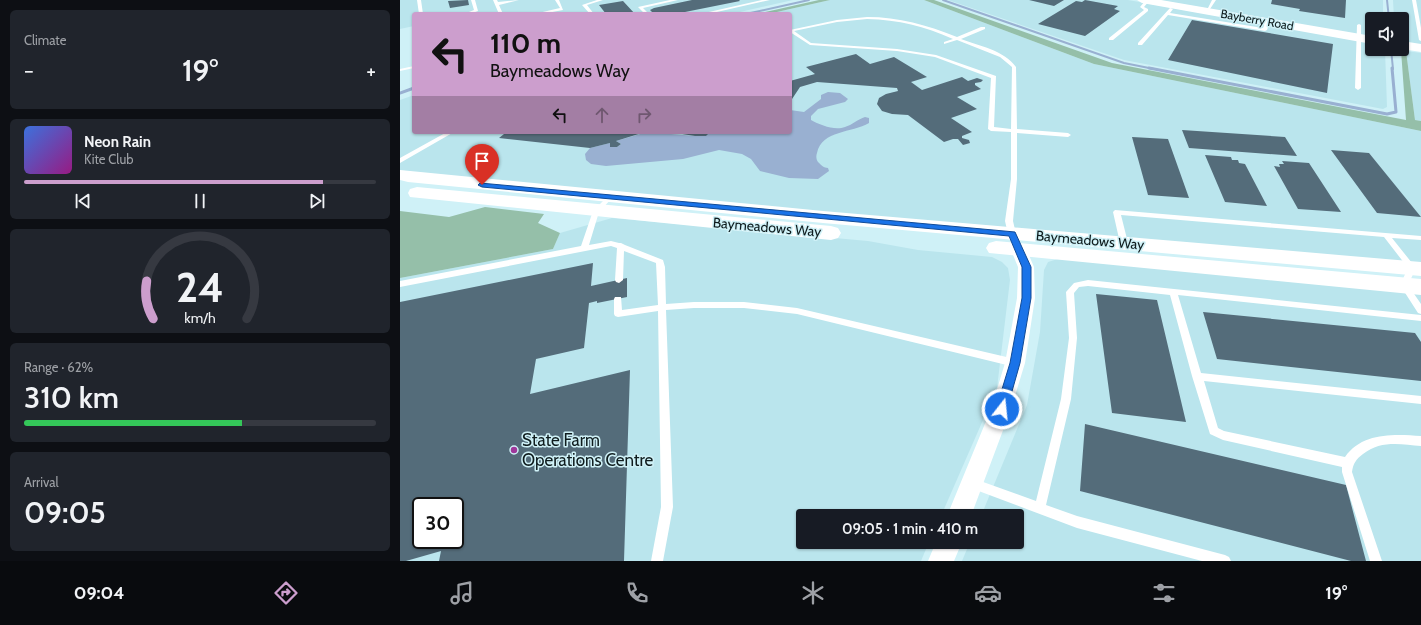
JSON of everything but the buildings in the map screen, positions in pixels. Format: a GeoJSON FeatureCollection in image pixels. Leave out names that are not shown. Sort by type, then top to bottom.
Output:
{"type":"FeatureCollection","features":[{"type":"Feature","properties":{"kind":"street","name":"Bayberry Road"},"geometry":{"type":"LineString","coordinates":[[1145,0],[1171,10],[1207,11],[1365,39]]}},
{"type":"Feature","properties":{"kind":"street"},"geometry":{"type":"LineString","coordinates":[[1409,46],[1421,48]]}},
{"type":"Feature","properties":{"kind":"street","name":"Baymeadows Way"},"geometry":{"type":"LineString","coordinates":[[401,176],[464,199],[596,211],[1016,242],[1414,277]]}},
{"type":"Feature","properties":{"kind":"street","name":"Baymeadows Way"},"geometry":{"type":"LineString","coordinates":[[401,176],[610,197],[1016,242],[1124,243],[1414,277]]}},
{"type":"Feature","properties":{"kind":"street"},"geometry":{"type":"LineString","coordinates":[[961,509],[971,482],[1002,409],[1015,363],[1026,298],[1026,267],[1016,242]]}},
{"type":"Feature","properties":{"kind":"street"},"geometry":{"type":"LineString","coordinates":[[941,561],[946,549]]}},
{"type":"Feature","properties":{"kind":"lane"},"geometry":{"type":"LineString","coordinates":[[420,0],[421,12]]}},
{"type":"Feature","properties":{"kind":"lane"},"geometry":{"type":"LineString","coordinates":[[473,0],[476,11],[473,12]]}},
{"type":"Feature","properties":{"kind":"lane"},"geometry":{"type":"LineString","coordinates":[[500,12],[496,2],[517,0]]}},
{"type":"Feature","properties":{"kind":"lane"},"geometry":{"type":"LineString","coordinates":[[546,12],[562,9],[557,0]]}},
{"type":"Feature","properties":{"kind":"lane"},"geometry":{"type":"LineString","coordinates":[[590,12],[584,5],[601,0]]}},
{"type":"Feature","properties":{"kind":"lane"},"geometry":{"type":"LineString","coordinates":[[645,12],[640,7],[676,0]]}},
{"type":"Feature","properties":{"kind":"lane"},"geometry":{"type":"LineString","coordinates":[[711,12],[768,0]]}},
{"type":"Feature","properties":{"kind":"lane"},"geometry":{"type":"LineString","coordinates":[[1111,39],[1147,10],[1142,7],[1145,0]]}},
{"type":"Feature","properties":{"kind":"lane"},"geometry":{"type":"LineString","coordinates":[[1207,11],[1214,0]]}},
{"type":"Feature","properties":{"kind":"lane"},"geometry":{"type":"LineString","coordinates":[[1414,0],[1421,40]]}},
{"type":"Feature","properties":{"kind":"lane"},"geometry":{"type":"LineString","coordinates":[[1140,44],[1171,10],[1265,30],[1268,22]]}},
{"type":"Feature","properties":{"kind":"lane"},"geometry":{"type":"LineString","coordinates":[[792,31],[844,20],[881,18],[915,24],[997,55],[1012,63],[1015,74],[1015,131],[1013,183],[1009,221],[1016,242]]}},
{"type":"Feature","properties":{"kind":"lane"},"geometry":{"type":"LineString","coordinates":[[1358,88],[1359,25]]}},
{"type":"Feature","properties":{"kind":"lane"},"geometry":{"type":"LineString","coordinates":[[946,43],[982,28]]}},
{"type":"Feature","properties":{"kind":"lane"},"geometry":{"type":"LineString","coordinates":[[792,32],[810,44],[898,50],[936,56],[994,77],[991,129],[1068,135]]}},
{"type":"Feature","properties":{"kind":"lane"},"geometry":{"type":"LineString","coordinates":[[825,52],[829,45]]}},
{"type":"Feature","properties":{"kind":"lane"},"geometry":{"type":"LineString","coordinates":[[400,65],[400,77]]}},
{"type":"Feature","properties":{"kind":"lane"},"geometry":{"type":"LineString","coordinates":[[400,70],[412,67]]}},
{"type":"Feature","properties":{"kind":"lane"},"geometry":{"type":"LineString","coordinates":[[401,176],[449,134]]}},
{"type":"Feature","properties":{"kind":"lane"},"geometry":{"type":"LineString","coordinates":[[584,248],[596,211],[610,197]]}},
{"type":"Feature","properties":{"kind":"lane"},"geometry":{"type":"LineString","coordinates":[[1124,243],[1117,212],[1421,238]]}},
{"type":"Feature","properties":{"kind":"lane"},"geometry":{"type":"LineString","coordinates":[[1386,235],[1414,277],[1421,311]]}},
{"type":"Feature","properties":{"kind":"lane"},"geometry":{"type":"LineString","coordinates":[[400,284],[611,243],[620,245],[660,262],[667,507],[656,561]]}},
{"type":"Feature","properties":{"kind":"lane"},"geometry":{"type":"LineString","coordinates":[[618,280],[620,245]]}},
{"type":"Feature","properties":{"kind":"lane"},"geometry":{"type":"LineString","coordinates":[[1040,508],[1066,399],[1074,338],[1070,292],[1077,284],[1088,283],[1421,318]]}},
{"type":"Feature","properties":{"kind":"lane"},"geometry":{"type":"LineString","coordinates":[[1173,292],[1211,426],[1219,434],[1348,463]]}},
{"type":"Feature","properties":{"kind":"lane"},"geometry":{"type":"LineString","coordinates":[[618,299],[618,314],[662,307],[744,305],[797,311],[1015,363]]}},
{"type":"Feature","properties":{"kind":"lane"},"geometry":{"type":"LineString","coordinates":[[1197,376],[1421,400]]}},
{"type":"Feature","properties":{"kind":"lane"},"geometry":{"type":"LineString","coordinates":[[1376,561],[1347,472],[1348,463],[1350,458],[1365,446],[1376,441],[1394,439],[1421,441]]}},
{"type":"Feature","properties":{"kind":"lane"},"geometry":{"type":"LineString","coordinates":[[971,482],[1077,522],[1225,561]]}},
{"type":"Feature","properties":{"kind":"shaded area"},"geometry":{"type":"Polygon","coordinates":[[[400,0],[793,0],[740,12],[412,12],[412,26],[400,29],[400,0]]]}},
{"type":"Feature","properties":{"kind":"shaded area"},"geometry":{"type":"Polygon","coordinates":[[[830,0],[924,0],[1094,64],[1421,131],[1421,266],[446,178],[400,170],[400,100],[412,96],[412,134],[792,134],[792,12],[777,12],[830,0]]]}},
{"type":"Feature","properties":{"kind":"shaded area"},"geometry":{"type":"Polygon","coordinates":[[[948,0],[1128,0],[1365,42],[1365,56],[1385,56],[1387,107],[1383,109],[1124,60],[948,0]]]}},
{"type":"Feature","properties":{"kind":"shaded area"},"geometry":{"type":"Polygon","coordinates":[[[1158,0],[1383,0],[1383,12],[1365,12],[1365,36],[1158,0]]]}},
{"type":"Feature","properties":{"kind":"shaded area"},"geometry":{"type":"Polygon","coordinates":[[[1393,0],[1421,0],[1421,45],[1409,43],[1409,12],[1394,12],[1393,0]]]}},
{"type":"Feature","properties":{"kind":"shaded area"},"geometry":{"type":"Polygon","coordinates":[[[1409,51],[1421,53],[1421,121],[1415,120],[1407,56],[1409,56],[1409,51]]]}},
{"type":"Feature","properties":{"kind":"shaded area"},"geometry":{"type":"Polygon","coordinates":[[[828,92],[840,93],[848,99],[845,102],[818,109],[811,116],[811,120],[832,128],[848,126],[865,117],[869,118],[869,123],[838,133],[825,140],[820,146],[816,158],[824,167],[828,168],[829,171],[818,179],[789,178],[760,171],[751,159],[742,154],[719,150],[683,159],[606,166],[591,164],[586,160],[585,154],[590,148],[610,143],[610,147],[617,147],[621,144],[616,141],[640,134],[695,136],[702,134],[792,134],[792,110],[804,112],[821,99],[821,95],[828,92]]]}},
{"type":"Feature","properties":{"kind":"shaded area"},"geometry":{"type":"Polygon","coordinates":[[[612,218],[868,241],[918,250],[992,257],[1002,262],[1008,268],[1010,280],[997,388],[944,509],[796,509],[796,549],[926,549],[921,561],[400,561],[400,278],[553,249],[560,233],[612,218]]]}},
{"type":"Feature","properties":{"kind":"shaded area"},"geometry":{"type":"Polygon","coordinates":[[[1061,258],[1421,292],[1421,561],[962,561],[967,549],[1024,549],[1024,509],[984,509],[1027,405],[1040,332],[1044,270],[1048,262],[1061,258]]]}},
{"type":"Feature","properties":{"kind":"green space"},"geometry":{"type":"Polygon","coordinates":[[[819,0],[830,0],[777,12],[765,12],[819,0]]]}},
{"type":"Feature","properties":{"kind":"green space"},"geometry":{"type":"Polygon","coordinates":[[[924,0],[934,0],[1112,63],[1406,120],[1401,56],[1407,56],[1415,120],[1421,121],[1421,131],[1094,64],[924,0]]]}},
{"type":"Feature","properties":{"kind":"green space"},"geometry":{"type":"Polygon","coordinates":[[[485,207],[544,214],[538,223],[560,233],[553,249],[400,278],[400,211],[449,217],[485,207]]]}},
{"type":"Feature","properties":{"kind":"waterway"},"geometry":{"type":"LineString","coordinates":[[755,12],[809,0]]}},
{"type":"Feature","properties":{"kind":"waterway"},"geometry":{"type":"LineString","coordinates":[[943,0],[1124,63],[1149,68]]}},
{"type":"Feature","properties":{"kind":"waterway"},"geometry":{"type":"LineString","coordinates":[[1387,0],[1388,12]]}},
{"type":"Feature","properties":{"kind":"waterway"},"geometry":{"type":"LineString","coordinates":[[1392,56],[1393,69]]}},
{"type":"Feature","properties":{"kind":"waterway"},"geometry":{"type":"LineString","coordinates":[[1149,68],[1387,114],[1396,112],[1392,68]]}},
{"type":"Feature","properties":{"kind":"waterway"},"geometry":{"type":"LineString","coordinates":[[1149,68],[1154,69]]}},
{"type":"Feature","properties":{"kind":"waterway"},"geometry":{"type":"LineString","coordinates":[[400,93],[412,89]]}},
{"type":"Feature","properties":{"kind":"place","name":"State Farm Operations Centre"},"geometry":{"type":"Point","coordinates":[514,450]}},
{"type":"Feature","properties":{"kind":"route"},"geometry":{"type":"LineString","coordinates":[[482,185],[1012,234],[1026,267],[1026,298],[1015,363],[1002,409]]}}]}
